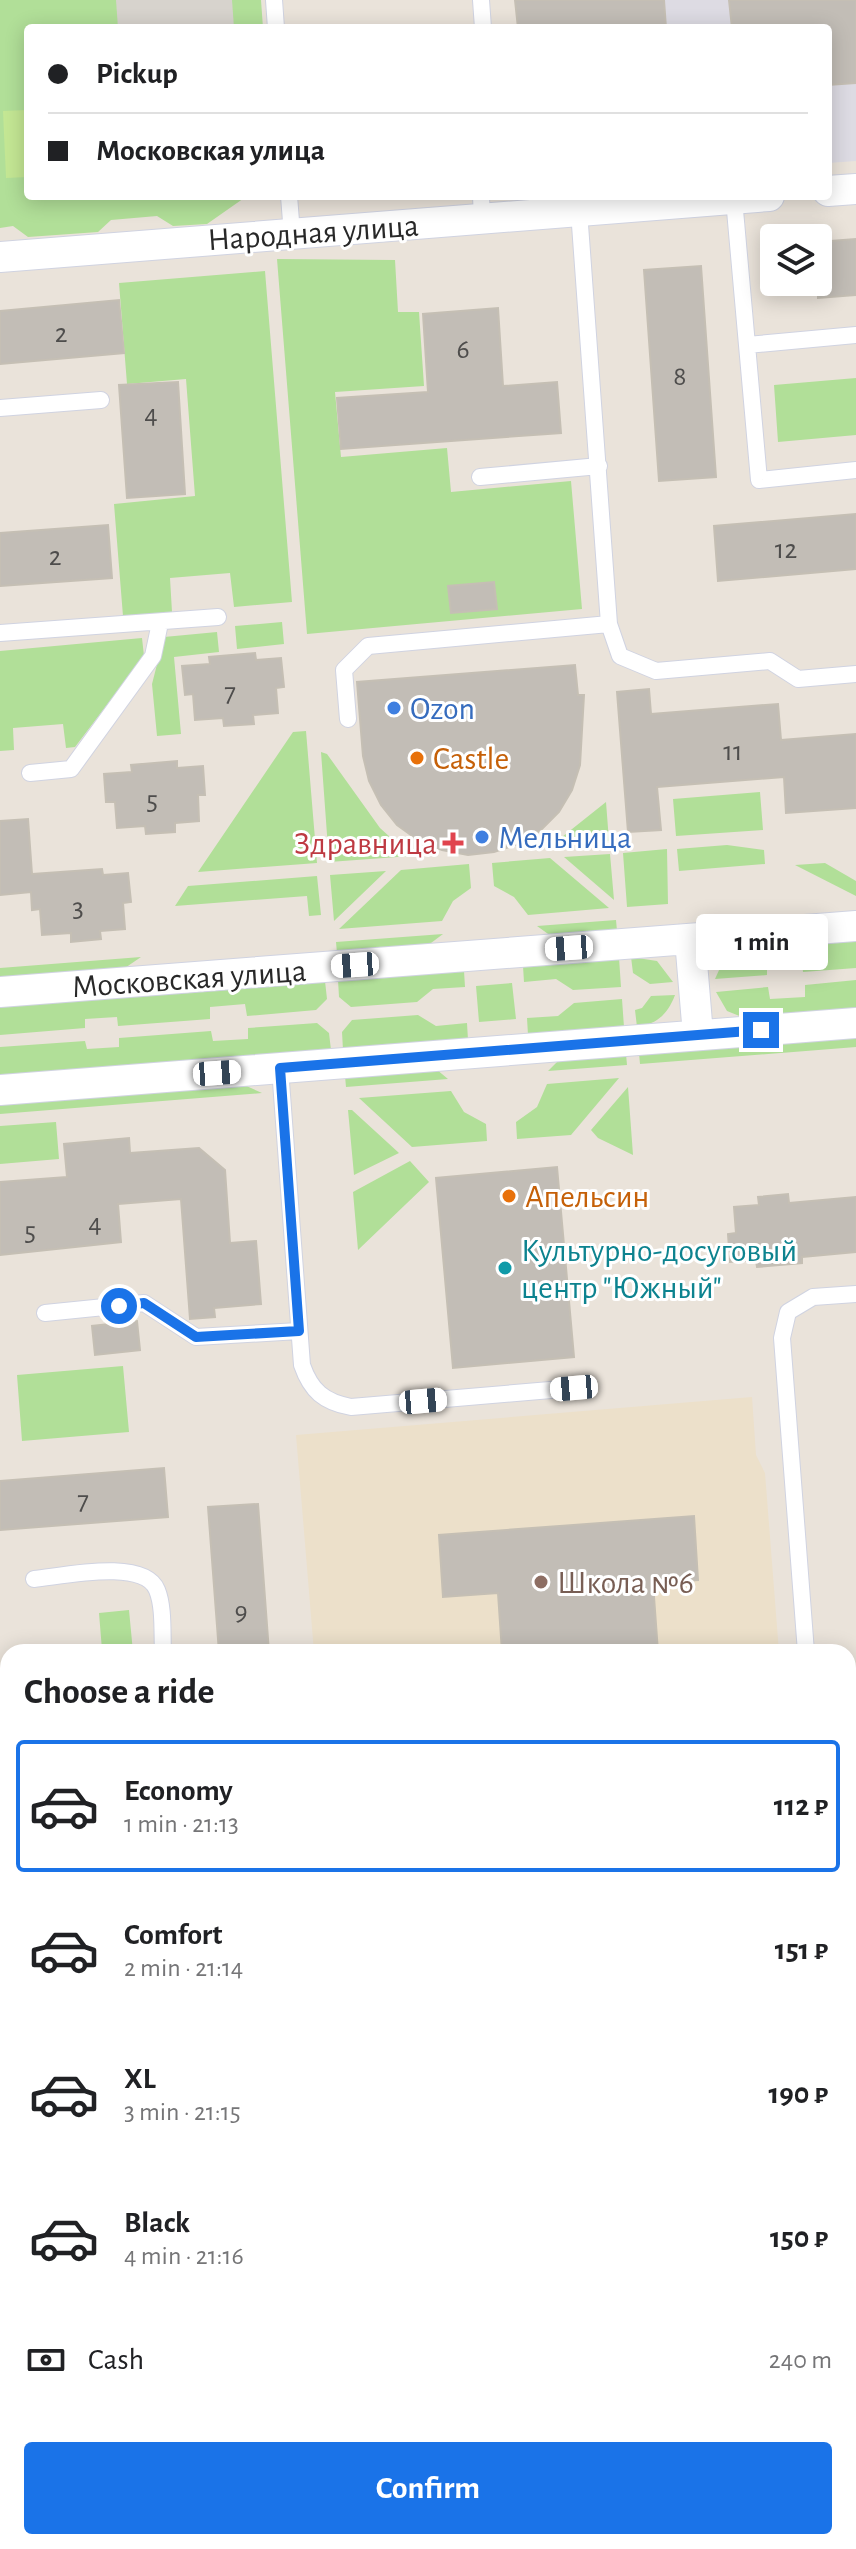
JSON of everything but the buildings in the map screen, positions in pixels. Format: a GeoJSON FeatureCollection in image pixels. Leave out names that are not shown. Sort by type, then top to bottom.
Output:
{"type":"FeatureCollection","features":[{"type":"Feature","properties":{"kind":"street"},"geometry":{"type":"LineString","coordinates":[[832,191],[856,189]]}},
{"type":"Feature","properties":{"kind":"street","name":"Народная улица"},"geometry":{"type":"LineString","coordinates":[[0,257],[292,234],[482,208],[579,211],[721,200]]}},
{"type":"Feature","properties":{"kind":"street","name":"Московская улица"},"geometry":{"type":"LineString","coordinates":[[0,992],[856,926]]}},
{"type":"Feature","properties":{"kind":"street"},"geometry":{"type":"LineString","coordinates":[[690,939],[698,1035]]}},
{"type":"Feature","properties":{"kind":"street"},"geometry":{"type":"LineString","coordinates":[[0,1090],[856,1023]]}},
{"type":"Feature","properties":{"kind":"lane"},"geometry":{"type":"LineString","coordinates":[[274,0],[276,24]]}},
{"type":"Feature","properties":{"kind":"lane"},"geometry":{"type":"LineString","coordinates":[[481,0],[483,24]]}},
{"type":"Feature","properties":{"kind":"lane"},"geometry":{"type":"LineString","coordinates":[[289,200],[292,234]]}},
{"type":"Feature","properties":{"kind":"lane"},"geometry":{"type":"LineString","coordinates":[[734,200],[759,480],[856,470]]}},
{"type":"Feature","properties":{"kind":"lane"},"geometry":{"type":"LineString","coordinates":[[579,211],[609,624],[620,656],[656,671],[770,661],[798,679],[856,674]]}},
{"type":"Feature","properties":{"kind":"lane"},"geometry":{"type":"LineString","coordinates":[[747,345],[856,335]]}},
{"type":"Feature","properties":{"kind":"lane"},"geometry":{"type":"LineString","coordinates":[[0,408],[101,400]]}},
{"type":"Feature","properties":{"kind":"lane"},"geometry":{"type":"LineString","coordinates":[[480,477],[599,466]]}},
{"type":"Feature","properties":{"kind":"lane"},"geometry":{"type":"LineString","coordinates":[[0,633],[218,617]]}},
{"type":"Feature","properties":{"kind":"lane"},"geometry":{"type":"LineString","coordinates":[[30,773],[71,769],[153,656],[160,623]]}},
{"type":"Feature","properties":{"kind":"lane"},"geometry":{"type":"LineString","coordinates":[[348,719],[344,670],[368,646],[609,624]]}},
{"type":"Feature","properties":{"kind":"lane"},"geometry":{"type":"LineString","coordinates":[[280,1068],[302,1365],[308,1382],[319,1395],[334,1404],[363,1406],[574,1388]]}},
{"type":"Feature","properties":{"kind":"lane"},"geometry":{"type":"LineString","coordinates":[[805,1644],[782,1338],[788,1312],[813,1297],[856,1294]]}},
{"type":"Feature","properties":{"kind":"lane"},"geometry":{"type":"LineString","coordinates":[[45,1313],[144,1303],[196,1337],[299,1331]]}},
{"type":"Feature","properties":{"kind":"lane"},"geometry":{"type":"LineString","coordinates":[[34,1579],[133,1570],[149,1576],[158,1591],[162,1644]]}},
{"type":"Feature","properties":{"kind":"shaded area"},"geometry":{"type":"Polygon","coordinates":[[[116,0],[232,0],[234,24],[118,24],[116,0]]]}},
{"type":"Feature","properties":{"kind":"shaded area"},"geometry":{"type":"Polygon","coordinates":[[[541,0],[856,0],[856,161],[832,163],[832,24],[543,24],[541,0]]]}},
{"type":"Feature","properties":{"kind":"shaded area","name":"Школа №6"},"geometry":{"type":"Polygon","coordinates":[[[752,1397],[756,1455],[765,1473],[778,1644],[313,1644],[296,1435],[752,1397]]]}},
{"type":"Feature","properties":{"kind":"green space"},"geometry":{"type":"Polygon","coordinates":[[[0,0],[261,0],[263,24],[24,24],[24,200],[241,200],[207,224],[173,226],[157,216],[111,220],[98,232],[28,237],[13,226],[0,228],[0,0]]]}},
{"type":"Feature","properties":{"kind":"green space"},"geometry":{"type":"Polygon","coordinates":[[[24,110],[24,177],[6,178],[3,111],[24,110]]]}},
{"type":"Feature","properties":{"kind":"green space"},"geometry":{"type":"Polygon","coordinates":[[[277,259],[395,260],[398,312],[419,312],[424,386],[335,392],[341,457],[447,448],[451,492],[571,481],[582,609],[307,634],[277,259]]]}},
{"type":"Feature","properties":{"kind":"green space"},"geometry":{"type":"Polygon","coordinates":[[[265,271],[292,602],[234,607],[230,573],[170,578],[172,612],[123,616],[114,504],[195,496],[186,379],[127,384],[119,283],[265,271]]]}},
{"type":"Feature","properties":{"kind":"green space"},"geometry":{"type":"Polygon","coordinates":[[[856,378],[856,435],[778,442],[774,385],[856,378]]]}},
{"type":"Feature","properties":{"kind":"green space"},"geometry":{"type":"Polygon","coordinates":[[[282,622],[284,644],[237,649],[235,626],[282,622]]]}},
{"type":"Feature","properties":{"kind":"green space"},"geometry":{"type":"Polygon","coordinates":[[[217,632],[219,652],[174,657],[181,734],[157,736],[152,684],[164,637],[217,632]]]}},
{"type":"Feature","properties":{"kind":"green space"},"geometry":{"type":"Polygon","coordinates":[[[142,638],[144,656],[75,747],[66,748],[63,724],[13,728],[14,750],[0,751],[0,651],[142,638]]]}},
{"type":"Feature","properties":{"kind":"green space"},"geometry":{"type":"Polygon","coordinates":[[[306,731],[317,863],[198,872],[293,732],[306,731]]]}},
{"type":"Feature","properties":{"kind":"green space"},"geometry":{"type":"Polygon","coordinates":[[[321,752],[327,754],[380,828],[411,856],[329,862],[321,752]]]}},
{"type":"Feature","properties":{"kind":"green space"},"geometry":{"type":"Polygon","coordinates":[[[760,792],[763,830],[676,836],[673,799],[760,792]]]}},
{"type":"Feature","properties":{"kind":"green space"},"geometry":{"type":"Polygon","coordinates":[[[606,802],[609,841],[552,845],[606,802]]]}},
{"type":"Feature","properties":{"kind":"green space"},"geometry":{"type":"Polygon","coordinates":[[[727,845],[764,850],[765,864],[679,871],[677,849],[727,845]]]}},
{"type":"Feature","properties":{"kind":"green space"},"geometry":{"type":"Polygon","coordinates":[[[667,849],[668,904],[627,907],[623,853],[667,849]]]}},
{"type":"Feature","properties":{"kind":"green space"},"geometry":{"type":"Polygon","coordinates":[[[610,854],[614,900],[564,857],[610,854]]]}},
{"type":"Feature","properties":{"kind":"green space"},"geometry":{"type":"Polygon","coordinates":[[[550,858],[609,908],[528,915],[514,897],[494,886],[492,863],[550,858]]]}},
{"type":"Feature","properties":{"kind":"green space"},"geometry":{"type":"Polygon","coordinates":[[[825,863],[856,881],[856,896],[795,865],[825,863]]]}},
{"type":"Feature","properties":{"kind":"green space"},"geometry":{"type":"Polygon","coordinates":[[[469,864],[471,888],[453,901],[442,921],[339,929],[401,870],[469,864]]]}},
{"type":"Feature","properties":{"kind":"green space"},"geometry":{"type":"Polygon","coordinates":[[[386,871],[334,921],[330,875],[386,871]]]}},
{"type":"Feature","properties":{"kind":"green space"},"geometry":{"type":"Polygon","coordinates":[[[317,876],[321,915],[309,916],[307,896],[175,906],[188,886],[317,876]]]}},
{"type":"Feature","properties":{"kind":"green space"},"geometry":{"type":"Polygon","coordinates":[[[616,920],[617,931],[551,936],[537,926],[616,920]]]}},
{"type":"Feature","properties":{"kind":"green space"},"geometry":{"type":"Polygon","coordinates":[[[443,934],[427,946],[337,953],[336,942],[443,934]]]}},
{"type":"Feature","properties":{"kind":"green space"},"geometry":{"type":"Polygon","coordinates":[[[856,940],[856,968],[803,972],[802,961],[767,963],[767,975],[715,979],[724,959],[743,948],[856,940]]]}},
{"type":"Feature","properties":{"kind":"green space"},"geometry":{"type":"Polygon","coordinates":[[[141,957],[122,970],[0,979],[0,968],[141,957]]]}},
{"type":"Feature","properties":{"kind":"green space"},"geometry":{"type":"Polygon","coordinates":[[[631,957],[657,961],[673,982],[650,984],[633,973],[631,957]]]}},
{"type":"Feature","properties":{"kind":"green space"},"geometry":{"type":"Polygon","coordinates":[[[619,958],[621,987],[573,990],[556,979],[524,982],[523,966],[619,958]]]}},
{"type":"Feature","properties":{"kind":"green space"},"geometry":{"type":"Polygon","coordinates":[[[464,971],[465,987],[433,989],[417,1002],[351,1007],[339,997],[338,980],[464,971]]]}},
{"type":"Feature","properties":{"kind":"green space"},"geometry":{"type":"Polygon","coordinates":[[[856,980],[856,1010],[747,1019],[727,1011],[716,992],[768,987],[770,999],[805,997],[805,985],[856,980]]]}},
{"type":"Feature","properties":{"kind":"green space"},"geometry":{"type":"Polygon","coordinates":[[[325,981],[327,999],[316,1010],[247,1016],[245,1004],[210,1007],[210,1019],[118,1026],[117,1017],[85,1019],[85,1028],[0,1035],[0,1006],[325,981]]]}},
{"type":"Feature","properties":{"kind":"green space"},"geometry":{"type":"Polygon","coordinates":[[[512,983],[516,1019],[479,1022],[476,986],[512,983]]]}},
{"type":"Feature","properties":{"kind":"green space"},"geometry":{"type":"Polygon","coordinates":[[[675,995],[661,1017],[637,1027],[635,1010],[642,1008],[651,996],[675,995]]]}},
{"type":"Feature","properties":{"kind":"green space"},"geometry":{"type":"Polygon","coordinates":[[[622,999],[624,1027],[528,1035],[527,1018],[558,1016],[574,1003],[622,999]]]}},
{"type":"Feature","properties":{"kind":"green space"},"geometry":{"type":"Polygon","coordinates":[[[418,1015],[436,1026],[467,1023],[468,1040],[343,1050],[342,1032],[352,1020],[418,1015]]]}},
{"type":"Feature","properties":{"kind":"green space"},"geometry":{"type":"Polygon","coordinates":[[[317,1023],[329,1033],[331,1050],[0,1076],[0,1047],[85,1041],[87,1049],[119,1047],[119,1038],[211,1031],[213,1041],[248,1039],[248,1028],[317,1023]]]}},
{"type":"Feature","properties":{"kind":"green space"},"geometry":{"type":"Polygon","coordinates":[[[856,1036],[856,1047],[640,1064],[639,1053],[856,1036]]]}},
{"type":"Feature","properties":{"kind":"green space"},"geometry":{"type":"Polygon","coordinates":[[[626,1054],[627,1065],[548,1071],[560,1059],[626,1054]]]}},
{"type":"Feature","properties":{"kind":"green space"},"geometry":{"type":"Polygon","coordinates":[[[436,1069],[448,1079],[346,1087],[345,1076],[436,1069]]]}},
{"type":"Feature","properties":{"kind":"green space"},"geometry":{"type":"Polygon","coordinates":[[[619,1078],[571,1135],[517,1139],[516,1122],[537,1107],[547,1084],[619,1078]]]}},
{"type":"Feature","properties":{"kind":"green space"},"geometry":{"type":"Polygon","coordinates":[[[242,1084],[262,1093],[0,1114],[0,1103],[242,1084]]]}},
{"type":"Feature","properties":{"kind":"green space"},"geometry":{"type":"Polygon","coordinates":[[[628,1087],[633,1155],[598,1138],[591,1130],[628,1087]]]}},
{"type":"Feature","properties":{"kind":"green space"},"geometry":{"type":"Polygon","coordinates":[[[451,1091],[464,1112],[486,1124],[487,1141],[412,1147],[359,1098],[451,1091]]]}},
{"type":"Feature","properties":{"kind":"green space"},"geometry":{"type":"Polygon","coordinates":[[[348,1110],[352,1110],[399,1153],[354,1175],[348,1110]]]}},
{"type":"Feature","properties":{"kind":"green space"},"geometry":{"type":"Polygon","coordinates":[[[56,1122],[59,1159],[0,1164],[0,1126],[56,1122]]]}},
{"type":"Feature","properties":{"kind":"green space"},"geometry":{"type":"Polygon","coordinates":[[[410,1161],[429,1182],[358,1250],[353,1192],[410,1161]]]}},
{"type":"Feature","properties":{"kind":"green space"},"geometry":{"type":"Polygon","coordinates":[[[123,1366],[129,1432],[22,1441],[17,1375],[123,1366]]]}},
{"type":"Feature","properties":{"kind":"green space"},"geometry":{"type":"Polygon","coordinates":[[[129,1610],[132,1644],[102,1644],[99,1613],[129,1610]]]}},
{"type":"Feature","properties":{"kind":"place","name":"Ozon"},"geometry":{"type":"Point","coordinates":[394,708]}},
{"type":"Feature","properties":{"kind":"place","name":"Castle"},"geometry":{"type":"Point","coordinates":[417,758]}},
{"type":"Feature","properties":{"kind":"place","name":"Мельница"},"geometry":{"type":"Point","coordinates":[482,837]}},
{"type":"Feature","properties":{"kind":"place","name":"Здравница"},"geometry":{"type":"Point","coordinates":[453,843]}},
{"type":"Feature","properties":{"kind":"place","name":"Апельсин"},"geometry":{"type":"Point","coordinates":[509,1196]}},
{"type":"Feature","properties":{"kind":"place","name":"Культурно-досуговый центр \"Южный\""},"geometry":{"type":"Point","coordinates":[505,1268]}},
{"type":"Feature","properties":{"kind":"place","name":"Школа №6"},"geometry":{"type":"Point","coordinates":[541,1582]}},
{"type":"Feature","properties":{"kind":"route"},"geometry":{"type":"LineString","coordinates":[[119,1306],[144,1303],[196,1337],[299,1331],[280,1068],[761,1030]]}}]}
